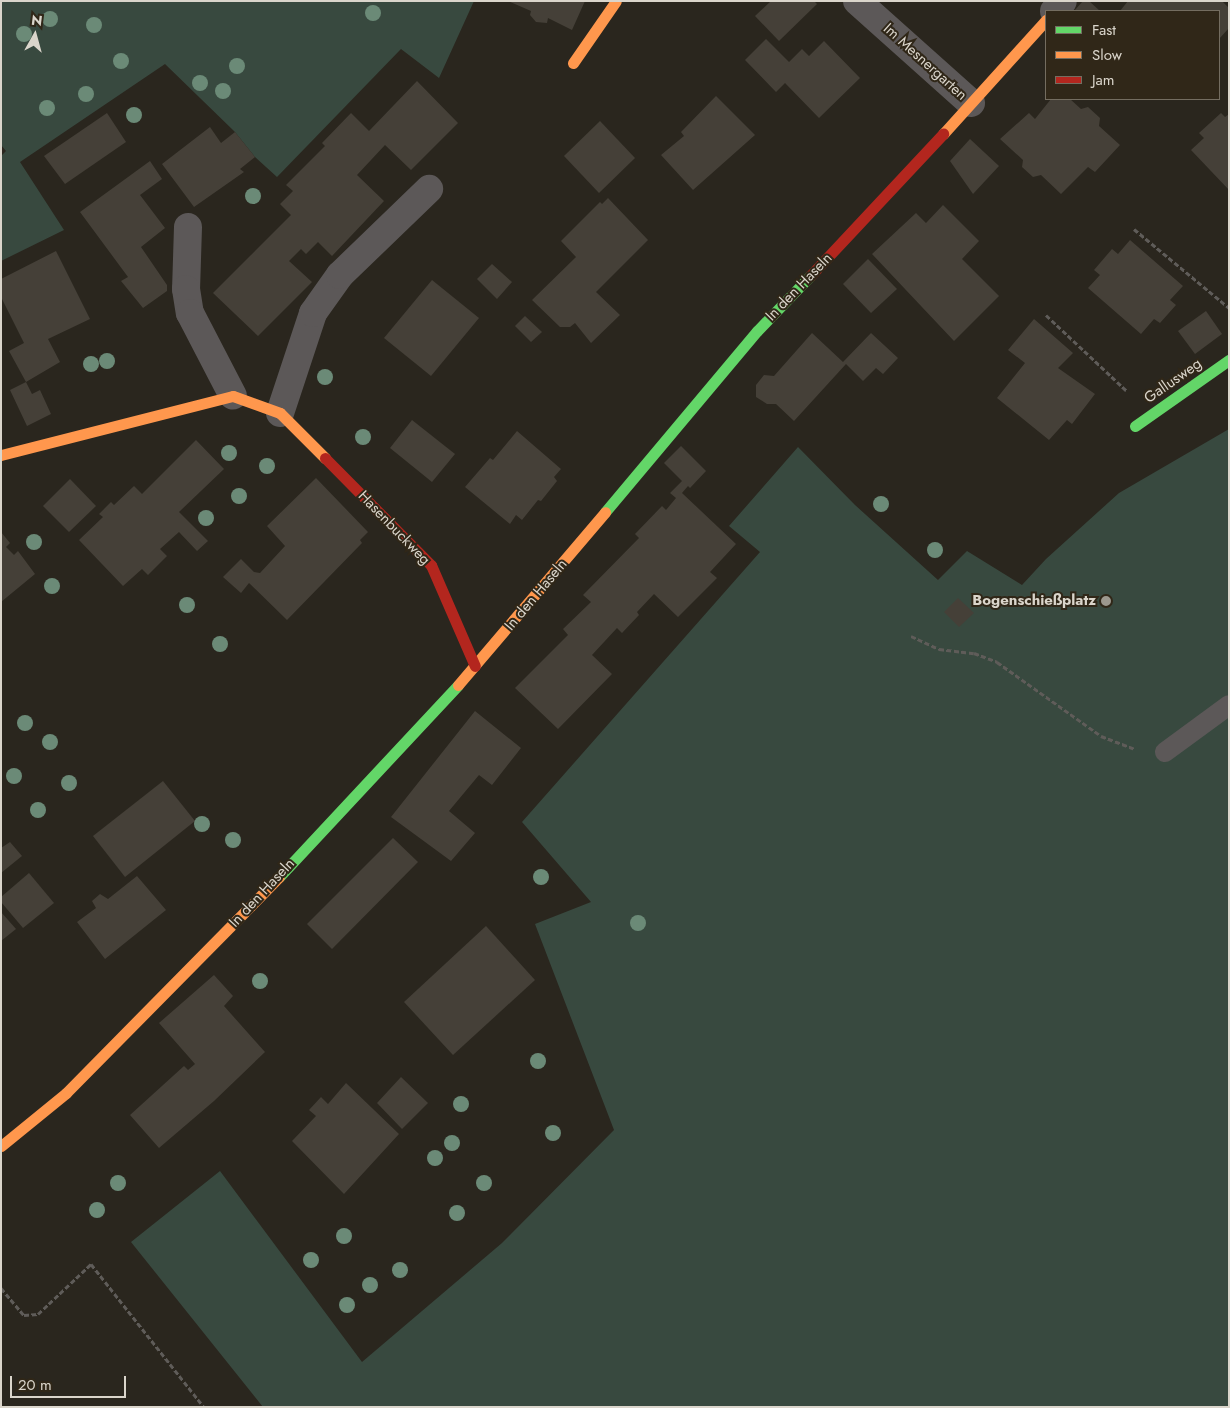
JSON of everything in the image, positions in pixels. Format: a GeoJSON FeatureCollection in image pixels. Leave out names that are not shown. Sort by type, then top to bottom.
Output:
{"type":"FeatureCollection","features":[{"type":"Feature","properties":{"kind":"street"},"geometry":{"type":"LineString","coordinates":[[573,63],[616,1]]}},
{"type":"Feature","properties":{"kind":"street","name":"Im Mesnergarten"},"geometry":{"type":"LineString","coordinates":[[857,1],[971,103]]}},
{"type":"Feature","properties":{"kind":"street","name":"In den Haseln"},"geometry":{"type":"LineString","coordinates":[[1,1146],[66,1093],[269,888],[475,666],[757,331],[971,103],[1045,21]]}},
{"type":"Feature","properties":{"kind":"street"},"geometry":{"type":"LineString","coordinates":[[280,412],[313,313],[340,275],[429,189]]}},
{"type":"Feature","properties":{"kind":"street"},"geometry":{"type":"LineString","coordinates":[[1,455],[233,396],[190,313],[186,289],[188,227]]}},
{"type":"Feature","properties":{"kind":"street","name":"Gallusweg"},"geometry":{"type":"LineString","coordinates":[[1135,426],[1229,360]]}},
{"type":"Feature","properties":{"kind":"street","name":"Hasenbuckweg"},"geometry":{"type":"LineString","coordinates":[[233,396],[280,412],[431,565],[475,666]]}},
{"type":"Feature","properties":{"kind":"lane"},"geometry":{"type":"LineString","coordinates":[[1165,752],[1229,705]]}},
{"type":"Feature","properties":{"kind":"path"},"geometry":{"type":"LineString","coordinates":[[1134,230],[1229,308]]}},
{"type":"Feature","properties":{"kind":"path"},"geometry":{"type":"LineString","coordinates":[[1046,315],[1152,414]]}},
{"type":"Feature","properties":{"kind":"path"},"geometry":{"type":"LineString","coordinates":[[911,636],[939,649],[974,653],[997,662],[1108,739],[1141,750],[1165,752]]}},
{"type":"Feature","properties":{"kind":"path"},"geometry":{"type":"LineString","coordinates":[[1,1288],[24,1315],[38,1314],[91,1264],[204,1407]]}},
{"type":"Feature","properties":{"kind":"green space"},"geometry":{"type":"Polygon","coordinates":[[[1,1],[474,1],[439,78],[401,49],[277,177],[255,157],[235,132],[165,64],[20,162],[64,230],[1,261],[1,156],[6,151],[1,145],[1,1]]]}},
{"type":"Feature","properties":{"kind":"green space"},"geometry":{"type":"Polygon","coordinates":[[[1229,429],[1229,1407],[263,1407],[131,1242],[220,1171],[362,1362],[502,1243],[614,1130],[535,924],[591,902],[522,822],[760,552],[729,526],[798,447],[855,505],[938,580],[967,551],[1022,585],[1046,559],[1119,493],[1229,429]]]}},
{"type":"Feature","properties":{"kind":"building"},"geometry":{"type":"Polygon","coordinates":[[[508,1],[585,1],[572,30],[548,18],[547,23],[536,22],[530,15],[531,11],[508,1]]]}},
{"type":"Feature","properties":{"kind":"building"},"geometry":{"type":"Polygon","coordinates":[[[771,1],[814,1],[817,4],[779,41],[755,16],[771,1]]]}},
{"type":"Feature","properties":{"kind":"building"},"geometry":{"type":"Polygon","coordinates":[[[1083,1],[1089,1],[1099,10],[1075,10],[1083,1]]]}},
{"type":"Feature","properties":{"kind":"building"},"geometry":{"type":"Polygon","coordinates":[[[1128,1],[1222,1],[1229,8],[1229,28],[1220,38],[1220,10],[1121,10],[1128,1]]]}},
{"type":"Feature","properties":{"kind":"building"},"geometry":{"type":"Polygon","coordinates":[[[766,39],[789,62],[802,49],[809,56],[824,41],[860,78],[819,118],[785,83],[776,92],[745,60],[766,39]]]}},
{"type":"Feature","properties":{"kind":"building"},"geometry":{"type":"Polygon","coordinates":[[[417,81],[458,123],[411,170],[385,145],[357,175],[384,201],[332,256],[318,242],[306,254],[301,249],[289,261],[312,282],[258,336],[213,293],[291,215],[280,204],[293,191],[286,185],[325,146],[322,143],[351,113],[369,131],[417,81]]]}},
{"type":"Feature","properties":{"kind":"building"},"geometry":{"type":"Polygon","coordinates":[[[716,96],[755,135],[693,190],[661,155],[684,136],[681,132],[716,96]]]}},
{"type":"Feature","properties":{"kind":"building"},"geometry":{"type":"Polygon","coordinates":[[[1050,100],[1071,100],[1081,109],[1088,107],[1100,118],[1099,126],[1120,145],[1095,172],[1088,167],[1061,194],[1041,175],[1033,177],[1022,167],[1023,160],[1000,139],[1029,113],[1035,119],[1050,100]]]}},
{"type":"Feature","properties":{"kind":"building"},"geometry":{"type":"Polygon","coordinates":[[[107,113],[126,142],[65,184],[44,156],[107,113]]]}},
{"type":"Feature","properties":{"kind":"building"},"geometry":{"type":"Polygon","coordinates":[[[1221,113],[1225,117],[1229,114],[1229,190],[1191,150],[1204,138],[1199,133],[1221,113]]]}},
{"type":"Feature","properties":{"kind":"building"},"geometry":{"type":"Polygon","coordinates":[[[600,121],[635,158],[599,193],[564,156],[600,121]]]}},
{"type":"Feature","properties":{"kind":"building"},"geometry":{"type":"Polygon","coordinates":[[[210,127],[221,143],[235,132],[255,157],[240,169],[244,172],[194,207],[162,164],[210,127]]]}},
{"type":"Feature","properties":{"kind":"building"},"geometry":{"type":"Polygon","coordinates":[[[970,139],[999,166],[973,194],[950,161],[970,139]]]}},
{"type":"Feature","properties":{"kind":"building"},"geometry":{"type":"Polygon","coordinates":[[[150,161],[162,179],[140,195],[165,228],[141,247],[167,285],[167,291],[143,308],[121,281],[128,277],[80,212],[150,161]]]}},
{"type":"Feature","properties":{"kind":"building"},"geometry":{"type":"Polygon","coordinates":[[[608,198],[648,240],[596,292],[620,315],[591,343],[575,323],[570,327],[560,327],[532,300],[576,257],[561,241],[600,202],[602,204],[608,198]]]}},
{"type":"Feature","properties":{"kind":"building"},"geometry":{"type":"Polygon","coordinates":[[[943,205],[979,241],[962,259],[999,296],[954,341],[872,254],[916,213],[926,223],[943,205]]]}},
{"type":"Feature","properties":{"kind":"building"},"geometry":{"type":"Polygon","coordinates":[[[1130,240],[1183,286],[1170,300],[1176,305],[1160,323],[1154,319],[1141,334],[1088,288],[1100,275],[1094,270],[1112,249],[1118,254],[1130,240]]]}},
{"type":"Feature","properties":{"kind":"building"},"geometry":{"type":"Polygon","coordinates":[[[56,251],[90,319],[48,339],[60,362],[26,382],[9,351],[24,343],[1,297],[1,279],[56,251]]]}},
{"type":"Feature","properties":{"kind":"building"},"geometry":{"type":"Polygon","coordinates":[[[868,259],[897,289],[871,313],[843,284],[868,259]]]}},
{"type":"Feature","properties":{"kind":"building"},"geometry":{"type":"Polygon","coordinates":[[[492,264],[512,282],[497,299],[477,279],[492,264]]]}},
{"type":"Feature","properties":{"kind":"building"},"geometry":{"type":"Polygon","coordinates":[[[432,280],[479,318],[431,376],[384,338],[432,280]]]}},
{"type":"Feature","properties":{"kind":"building"},"geometry":{"type":"Polygon","coordinates":[[[1206,311],[1222,334],[1195,354],[1178,331],[1206,311]]]}},
{"type":"Feature","properties":{"kind":"building"},"geometry":{"type":"Polygon","coordinates":[[[525,316],[542,332],[531,342],[515,326],[525,316]]]}},
{"type":"Feature","properties":{"kind":"building"},"geometry":{"type":"Polygon","coordinates":[[[1034,319],[1073,353],[1058,368],[1095,394],[1072,424],[1067,420],[1049,440],[997,398],[1025,363],[1008,350],[1034,319]]]}},
{"type":"Feature","properties":{"kind":"building"},"geometry":{"type":"Polygon","coordinates":[[[812,333],[843,362],[871,333],[898,358],[883,374],[876,368],[863,381],[846,364],[794,421],[776,404],[767,404],[756,397],[756,385],[764,375],[774,376],[812,333]]]}},
{"type":"Feature","properties":{"kind":"building"},"geometry":{"type":"Polygon","coordinates":[[[26,382],[32,394],[40,390],[51,414],[27,426],[10,390],[26,382]]]}},
{"type":"Feature","properties":{"kind":"building"},"geometry":{"type":"Polygon","coordinates":[[[412,420],[455,454],[432,482],[390,448],[412,420]]]}},
{"type":"Feature","properties":{"kind":"building"},"geometry":{"type":"Polygon","coordinates":[[[517,431],[561,469],[554,477],[557,481],[541,501],[538,500],[522,520],[516,515],[510,524],[465,487],[490,458],[493,460],[517,431]]]}},
{"type":"Feature","properties":{"kind":"building"},"geometry":{"type":"Polygon","coordinates":[[[196,440],[224,469],[179,512],[208,541],[197,551],[179,532],[160,549],[167,556],[148,575],[142,569],[123,586],[79,540],[103,517],[99,514],[111,502],[114,505],[134,486],[142,494],[196,440]]]}},
{"type":"Feature","properties":{"kind":"building"},"geometry":{"type":"Polygon","coordinates":[[[681,446],[706,471],[690,488],[688,486],[682,493],[736,544],[710,572],[717,578],[678,617],[654,594],[637,612],[639,615],[622,633],[617,628],[592,655],[612,674],[558,729],[515,688],[568,635],[563,629],[591,602],[583,595],[639,538],[635,534],[662,506],[666,510],[676,498],[670,493],[682,481],[664,463],[681,446]]]}},
{"type":"Feature","properties":{"kind":"building"},"geometry":{"type":"Polygon","coordinates":[[[316,478],[368,532],[360,540],[362,543],[287,620],[249,583],[241,593],[223,577],[241,559],[254,572],[260,573],[285,546],[267,526],[316,478]]]}},
{"type":"Feature","properties":{"kind":"building"},"geometry":{"type":"Polygon","coordinates":[[[70,479],[96,506],[69,532],[43,506],[70,479]]]}},
{"type":"Feature","properties":{"kind":"building"},"geometry":{"type":"Polygon","coordinates":[[[1,532],[10,543],[6,547],[14,555],[18,551],[35,574],[1,602],[1,532]]]}},
{"type":"Feature","properties":{"kind":"building"},"geometry":{"type":"Polygon","coordinates":[[[958,598],[974,613],[959,627],[944,612],[958,598]]]}},
{"type":"Feature","properties":{"kind":"building"},"geometry":{"type":"Polygon","coordinates":[[[475,711],[521,748],[492,785],[479,775],[449,811],[475,833],[451,861],[391,817],[475,711]]]}},
{"type":"Feature","properties":{"kind":"building"},"geometry":{"type":"Polygon","coordinates":[[[163,781],[195,821],[125,877],[93,836],[163,781]]]}},
{"type":"Feature","properties":{"kind":"building"},"geometry":{"type":"Polygon","coordinates":[[[393,838],[418,862],[332,949],[307,924],[393,838]]]}},
{"type":"Feature","properties":{"kind":"building"},"geometry":{"type":"Polygon","coordinates":[[[10,842],[22,856],[1,873],[1,848],[10,842]]]}},
{"type":"Feature","properties":{"kind":"building"},"geometry":{"type":"Polygon","coordinates":[[[29,873],[54,903],[23,928],[1,902],[1,897],[29,873]]]}},
{"type":"Feature","properties":{"kind":"building"},"geometry":{"type":"Polygon","coordinates":[[[137,876],[166,910],[105,959],[77,922],[96,908],[92,901],[100,894],[108,899],[137,876]]]}},
{"type":"Feature","properties":{"kind":"building"},"geometry":{"type":"Polygon","coordinates":[[[1,912],[16,929],[1,941],[1,912]]]}},
{"type":"Feature","properties":{"kind":"building"},"geometry":{"type":"Polygon","coordinates":[[[486,926],[535,980],[453,1055],[404,1002],[486,926]]]}},
{"type":"Feature","properties":{"kind":"building"},"geometry":{"type":"Polygon","coordinates":[[[214,975],[233,996],[224,1006],[265,1052],[214,1101],[159,1148],[130,1115],[184,1066],[188,1070],[195,1064],[159,1023],[214,975]]]}},
{"type":"Feature","properties":{"kind":"building"},"geometry":{"type":"Polygon","coordinates":[[[401,1077],[428,1103],[402,1129],[377,1103],[401,1077]]]}},
{"type":"Feature","properties":{"kind":"building"},"geometry":{"type":"Polygon","coordinates":[[[346,1083],[399,1134],[344,1194],[292,1141],[316,1116],[309,1110],[321,1097],[328,1104],[346,1083]]]}},
{"type":"Feature","properties":{"kind":"traffic: fast"},"geometry":{"type":"LineString","coordinates":[[605,512],[757,331],[810,276]]}},
{"type":"Feature","properties":{"kind":"traffic: fast"},"geometry":{"type":"LineString","coordinates":[[1135,426],[1229,360]]}},
{"type":"Feature","properties":{"kind":"traffic: fast"},"geometry":{"type":"LineString","coordinates":[[279,877],[458,685]]}},
{"type":"Feature","properties":{"kind":"traffic: slow"},"geometry":{"type":"LineString","coordinates":[[573,63],[616,1]]}},
{"type":"Feature","properties":{"kind":"traffic: slow"},"geometry":{"type":"LineString","coordinates":[[943,134],[1045,21]]}},
{"type":"Feature","properties":{"kind":"traffic: slow"},"geometry":{"type":"LineString","coordinates":[[1,455],[233,396],[280,413],[325,458]]}},
{"type":"Feature","properties":{"kind":"traffic: slow"},"geometry":{"type":"LineString","coordinates":[[458,685],[605,512]]}},
{"type":"Feature","properties":{"kind":"traffic: slow"},"geometry":{"type":"LineString","coordinates":[[1,1146],[66,1093],[279,877]]}},
{"type":"Feature","properties":{"kind":"traffic: jam"},"geometry":{"type":"LineString","coordinates":[[810,276],[943,134]]}},
{"type":"Feature","properties":{"kind":"traffic: jam"},"geometry":{"type":"LineString","coordinates":[[325,458],[431,565],[475,666]]}},
{"type":"Feature","properties":{"kind":"place","name":"Bogenschießplatz"},"geometry":{"type":"Point","coordinates":[1106,601]}}]}
